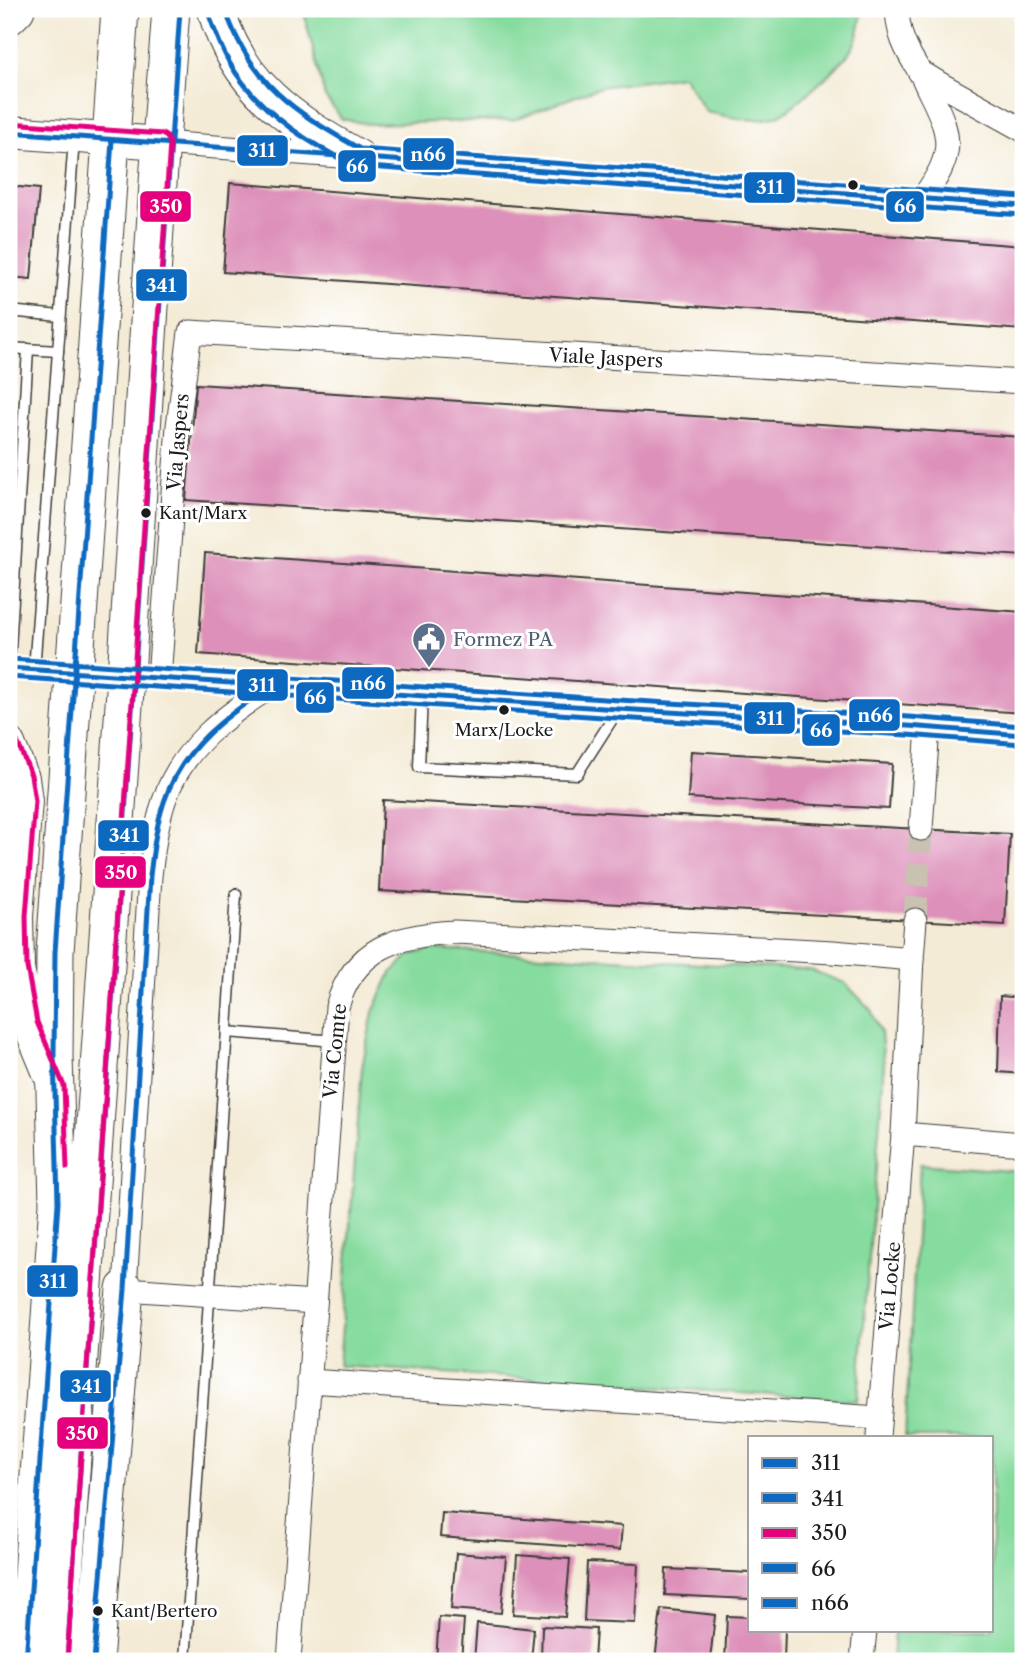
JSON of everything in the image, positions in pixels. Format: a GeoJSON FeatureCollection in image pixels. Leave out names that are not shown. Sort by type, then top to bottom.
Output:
{"type":"FeatureCollection","features":[{"type":"Feature","properties":{"kind":"main road"},"geometry":{"type":"LineString","coordinates":[[9,16],[16,9]]}},
{"type":"Feature","properties":{"kind":"main road"},"geometry":{"type":"LineString","coordinates":[[26,1661],[58,1203],[55,952],[120,9]]}},
{"type":"Feature","properties":{"kind":"main road"},"geometry":{"type":"LineString","coordinates":[[58,1661],[143,677],[161,144],[171,9]]}},
{"type":"Feature","properties":{"kind":"main road"},"geometry":{"type":"LineString","coordinates":[[216,9],[230,48],[259,88],[288,115],[357,158]]}},
{"type":"Feature","properties":{"kind":"main road"},"geometry":{"type":"LineString","coordinates":[[94,1661],[125,1289]]}},
{"type":"Feature","properties":{"kind":"street"},"geometry":{"type":"LineString","coordinates":[[897,9],[903,44],[919,71],[946,130],[947,141],[942,167],[923,198]]}},
{"type":"Feature","properties":{"kind":"street"},"geometry":{"type":"LineString","coordinates":[[919,71],[1023,130]]}},
{"type":"Feature","properties":{"kind":"street"},"geometry":{"type":"LineString","coordinates":[[9,132],[1023,206]]}},
{"type":"Feature","properties":{"kind":"street","name":"Via Jaspers"},"geometry":{"type":"LineString","coordinates":[[143,677],[190,332]]}},
{"type":"Feature","properties":{"kind":"street","name":"Viale Jaspers"},"geometry":{"type":"LineString","coordinates":[[190,332],[1023,382]]}},
{"type":"Feature","properties":{"kind":"street"},"geometry":{"type":"LineString","coordinates":[[9,667],[1023,735]]}},
{"type":"Feature","properties":{"kind":"street"},"geometry":{"type":"LineString","coordinates":[[272,686],[233,712],[201,741],[171,783],[161,810],[150,876],[125,1289],[315,1302]]}},
{"type":"Feature","properties":{"kind":"street"},"geometry":{"type":"LineString","coordinates":[[921,829],[928,727]]}},
{"type":"Feature","properties":{"kind":"street"},"geometry":{"type":"LineString","coordinates":[[9,744],[23,778],[26,801],[17,916],[18,968],[29,1025],[55,1088]]}},
{"type":"Feature","properties":{"kind":"street","name":"Via Locke"},"geometry":{"type":"LineString","coordinates":[[878,1428],[902,1134],[915,920]]}},
{"type":"Feature","properties":{"kind":"street","name":"Via Comte"},"geometry":{"type":"LineString","coordinates":[[289,1661],[337,1007],[341,993],[358,965],[384,945],[402,938],[455,932],[833,952],[912,959]]}},
{"type":"Feature","properties":{"kind":"street"},"geometry":{"type":"LineString","coordinates":[[902,1134],[1023,1144]]}},
{"type":"Feature","properties":{"kind":"street"},"geometry":{"type":"LineString","coordinates":[[309,1381],[878,1428]]}},
{"type":"Feature","properties":{"kind":"street"},"geometry":{"type":"LineString","coordinates":[[862,1661],[865,1632]]}},
{"type":"Feature","properties":{"kind":"lane"},"geometry":{"type":"LineString","coordinates":[[34,670],[74,137]]}},
{"type":"Feature","properties":{"kind":"lane"},"geometry":{"type":"LineString","coordinates":[[9,311],[60,316]]}},
{"type":"Feature","properties":{"kind":"lane"},"geometry":{"type":"LineString","coordinates":[[9,348],[58,351]]}},
{"type":"Feature","properties":{"kind":"lane"},"geometry":{"type":"LineString","coordinates":[[9,667],[29,349]]}},
{"type":"Feature","properties":{"kind":"lane"},"geometry":{"type":"LineString","coordinates":[[422,696],[419,767],[577,774],[618,709]]}},
{"type":"Feature","properties":{"kind":"lane"},"geometry":{"type":"LineString","coordinates":[[185,1661],[236,894]]}},
{"type":"Feature","properties":{"kind":"lane"},"geometry":{"type":"LineString","coordinates":[[227,1032],[335,1041]]}},
{"type":"Feature","properties":{"kind":"green space"},"geometry":{"type":"Polygon","coordinates":[[[303,9],[862,9],[857,36],[846,56],[802,98],[775,117],[749,119],[706,112],[683,76],[600,87],[513,120],[368,124],[342,119],[325,97],[303,9]]]}},
{"type":"Feature","properties":{"kind":"green space"},"geometry":{"type":"Polygon","coordinates":[[[434,949],[811,970],[845,983],[871,1010],[881,1033],[884,1066],[858,1401],[339,1366],[362,1068],[373,1012],[391,973],[410,955],[434,949]]]}},
{"type":"Feature","properties":{"kind":"green space"},"geometry":{"type":"Polygon","coordinates":[[[920,1164],[1023,1172],[1023,1661],[892,1661],[894,1632],[993,1632],[993,1436],[905,1436],[920,1164]]]}},
{"type":"Feature","properties":{"kind":"building"},"geometry":{"type":"Polygon","coordinates":[[[230,183],[1023,246],[1023,330],[223,272],[230,183]]]}},
{"type":"Feature","properties":{"kind":"building"},"geometry":{"type":"Polygon","coordinates":[[[9,186],[39,189],[31,279],[9,277],[9,186]]]}},
{"type":"Feature","properties":{"kind":"building"},"geometry":{"type":"Polygon","coordinates":[[[196,384],[1023,437],[1023,556],[186,500],[196,384]]]}},
{"type":"Feature","properties":{"kind":"building"},"geometry":{"type":"Polygon","coordinates":[[[205,553],[1023,612],[1023,713],[198,654],[205,553]]]}},
{"type":"Feature","properties":{"kind":"building"},"geometry":{"type":"Polygon","coordinates":[[[691,751],[892,764],[889,809],[688,798],[691,751]]]}},
{"type":"Feature","properties":{"kind":"building"},"geometry":{"type":"Polygon","coordinates":[[[383,800],[1010,834],[1005,925],[379,891],[383,800]]]}},
{"type":"Feature","properties":{"kind":"building"},"geometry":{"type":"Polygon","coordinates":[[[1000,996],[1023,998],[1023,1074],[998,1072],[1000,996]]]}},
{"type":"Feature","properties":{"kind":"building"},"geometry":{"type":"Polygon","coordinates":[[[442,1513],[622,1526],[620,1550],[440,1537],[442,1513]]]}},
{"type":"Feature","properties":{"kind":"building"},"geometry":{"type":"Polygon","coordinates":[[[456,1553],[506,1557],[501,1613],[451,1609],[456,1553]]]}},
{"type":"Feature","properties":{"kind":"building"},"geometry":{"type":"Polygon","coordinates":[[[517,1555],[570,1559],[565,1617],[513,1614],[517,1555]]]}},
{"type":"Feature","properties":{"kind":"building"},"geometry":{"type":"Polygon","coordinates":[[[587,1562],[638,1564],[635,1623],[584,1621],[587,1562]]]}},
{"type":"Feature","properties":{"kind":"building"},"geometry":{"type":"Polygon","coordinates":[[[666,1569],[748,1573],[748,1599],[665,1595],[666,1569]]]}},
{"type":"Feature","properties":{"kind":"building"},"geometry":{"type":"Polygon","coordinates":[[[661,1609],[715,1615],[710,1661],[655,1661],[661,1609]]]}},
{"type":"Feature","properties":{"kind":"building"},"geometry":{"type":"Polygon","coordinates":[[[727,1616],[748,1617],[748,1632],[785,1632],[784,1661],[725,1661],[727,1616]]]}},
{"type":"Feature","properties":{"kind":"building"},"geometry":{"type":"Polygon","coordinates":[[[439,1617],[464,1619],[461,1661],[436,1661],[439,1617]]]}},
{"type":"Feature","properties":{"kind":"building"},"geometry":{"type":"Polygon","coordinates":[[[477,1623],[534,1629],[531,1661],[474,1661],[477,1623]]]}},
{"type":"Feature","properties":{"kind":"building"},"geometry":{"type":"Polygon","coordinates":[[[542,1626],[596,1629],[594,1661],[541,1661],[542,1626]]]}},
{"type":"Feature","properties":{"kind":"tunnel"},"geometry":{"type":"LineString","coordinates":[[915,920],[921,829]]}},
{"type":"Feature","properties":{"kind":"transit line","name":"n66"},"geometry":{"type":"LineString","coordinates":[[225,9],[248,57],[277,93],[314,122],[360,149],[1023,197]]}},
{"type":"Feature","properties":{"kind":"transit line","name":"341"},"geometry":{"type":"LineString","coordinates":[[67,1661],[180,10]]}},
{"type":"Feature","properties":{"kind":"transit line","name":"66"},"geometry":{"type":"LineString","coordinates":[[208,12],[229,62],[253,95],[301,135],[355,166],[1022,215]]}},
{"type":"Feature","properties":{"kind":"transit line","name":"350"},"geometry":{"type":"LineString","coordinates":[[10,123],[162,134],[170,143],[67,1661]]}},
{"type":"Feature","properties":{"kind":"transit line","name":"311"},"geometry":{"type":"LineString","coordinates":[[9,132],[1023,206]]}},
{"type":"Feature","properties":{"kind":"transit line","name":"311"},"geometry":{"type":"LineString","coordinates":[[26,1661],[58,1203],[54,1055],[55,952],[112,140]]}},
{"type":"Feature","properties":{"kind":"transit line","name":"n66"},"geometry":{"type":"LineString","coordinates":[[10,659],[1023,726]]}},
{"type":"Feature","properties":{"kind":"transit line","name":"311"},"geometry":{"type":"LineString","coordinates":[[9,668],[1023,735]]}},
{"type":"Feature","properties":{"kind":"transit line","name":"66"},"geometry":{"type":"LineString","coordinates":[[9,677],[1022,744]]}},
{"type":"Feature","properties":{"kind":"transit line","name":"311"},"geometry":{"type":"LineString","coordinates":[[94,1661],[125,1289],[150,876],[155,839],[161,811],[172,783],[194,749],[222,721],[272,686]]}},
{"type":"Feature","properties":{"kind":"transit line","name":"350"},"geometry":{"type":"LineString","coordinates":[[17,741],[31,775],[35,801],[26,916],[27,967],[37,1022],[64,1086],[67,1168]]}},
{"type":"Feature","properties":{"kind":"place","name":"Kant/Marx"},"geometry":{"type":"Point","coordinates":[146,513]}},
{"type":"Feature","properties":{"kind":"place","name":"Formez PA"},"geometry":{"type":"Point","coordinates":[429,669]}},
{"type":"Feature","properties":{"kind":"place","name":"Marx/Locke"},"geometry":{"type":"Point","coordinates":[504,710]}},
{"type":"Feature","properties":{"kind":"place","name":"Kant/Bertero"},"geometry":{"type":"Point","coordinates":[98,1611]}}]}
